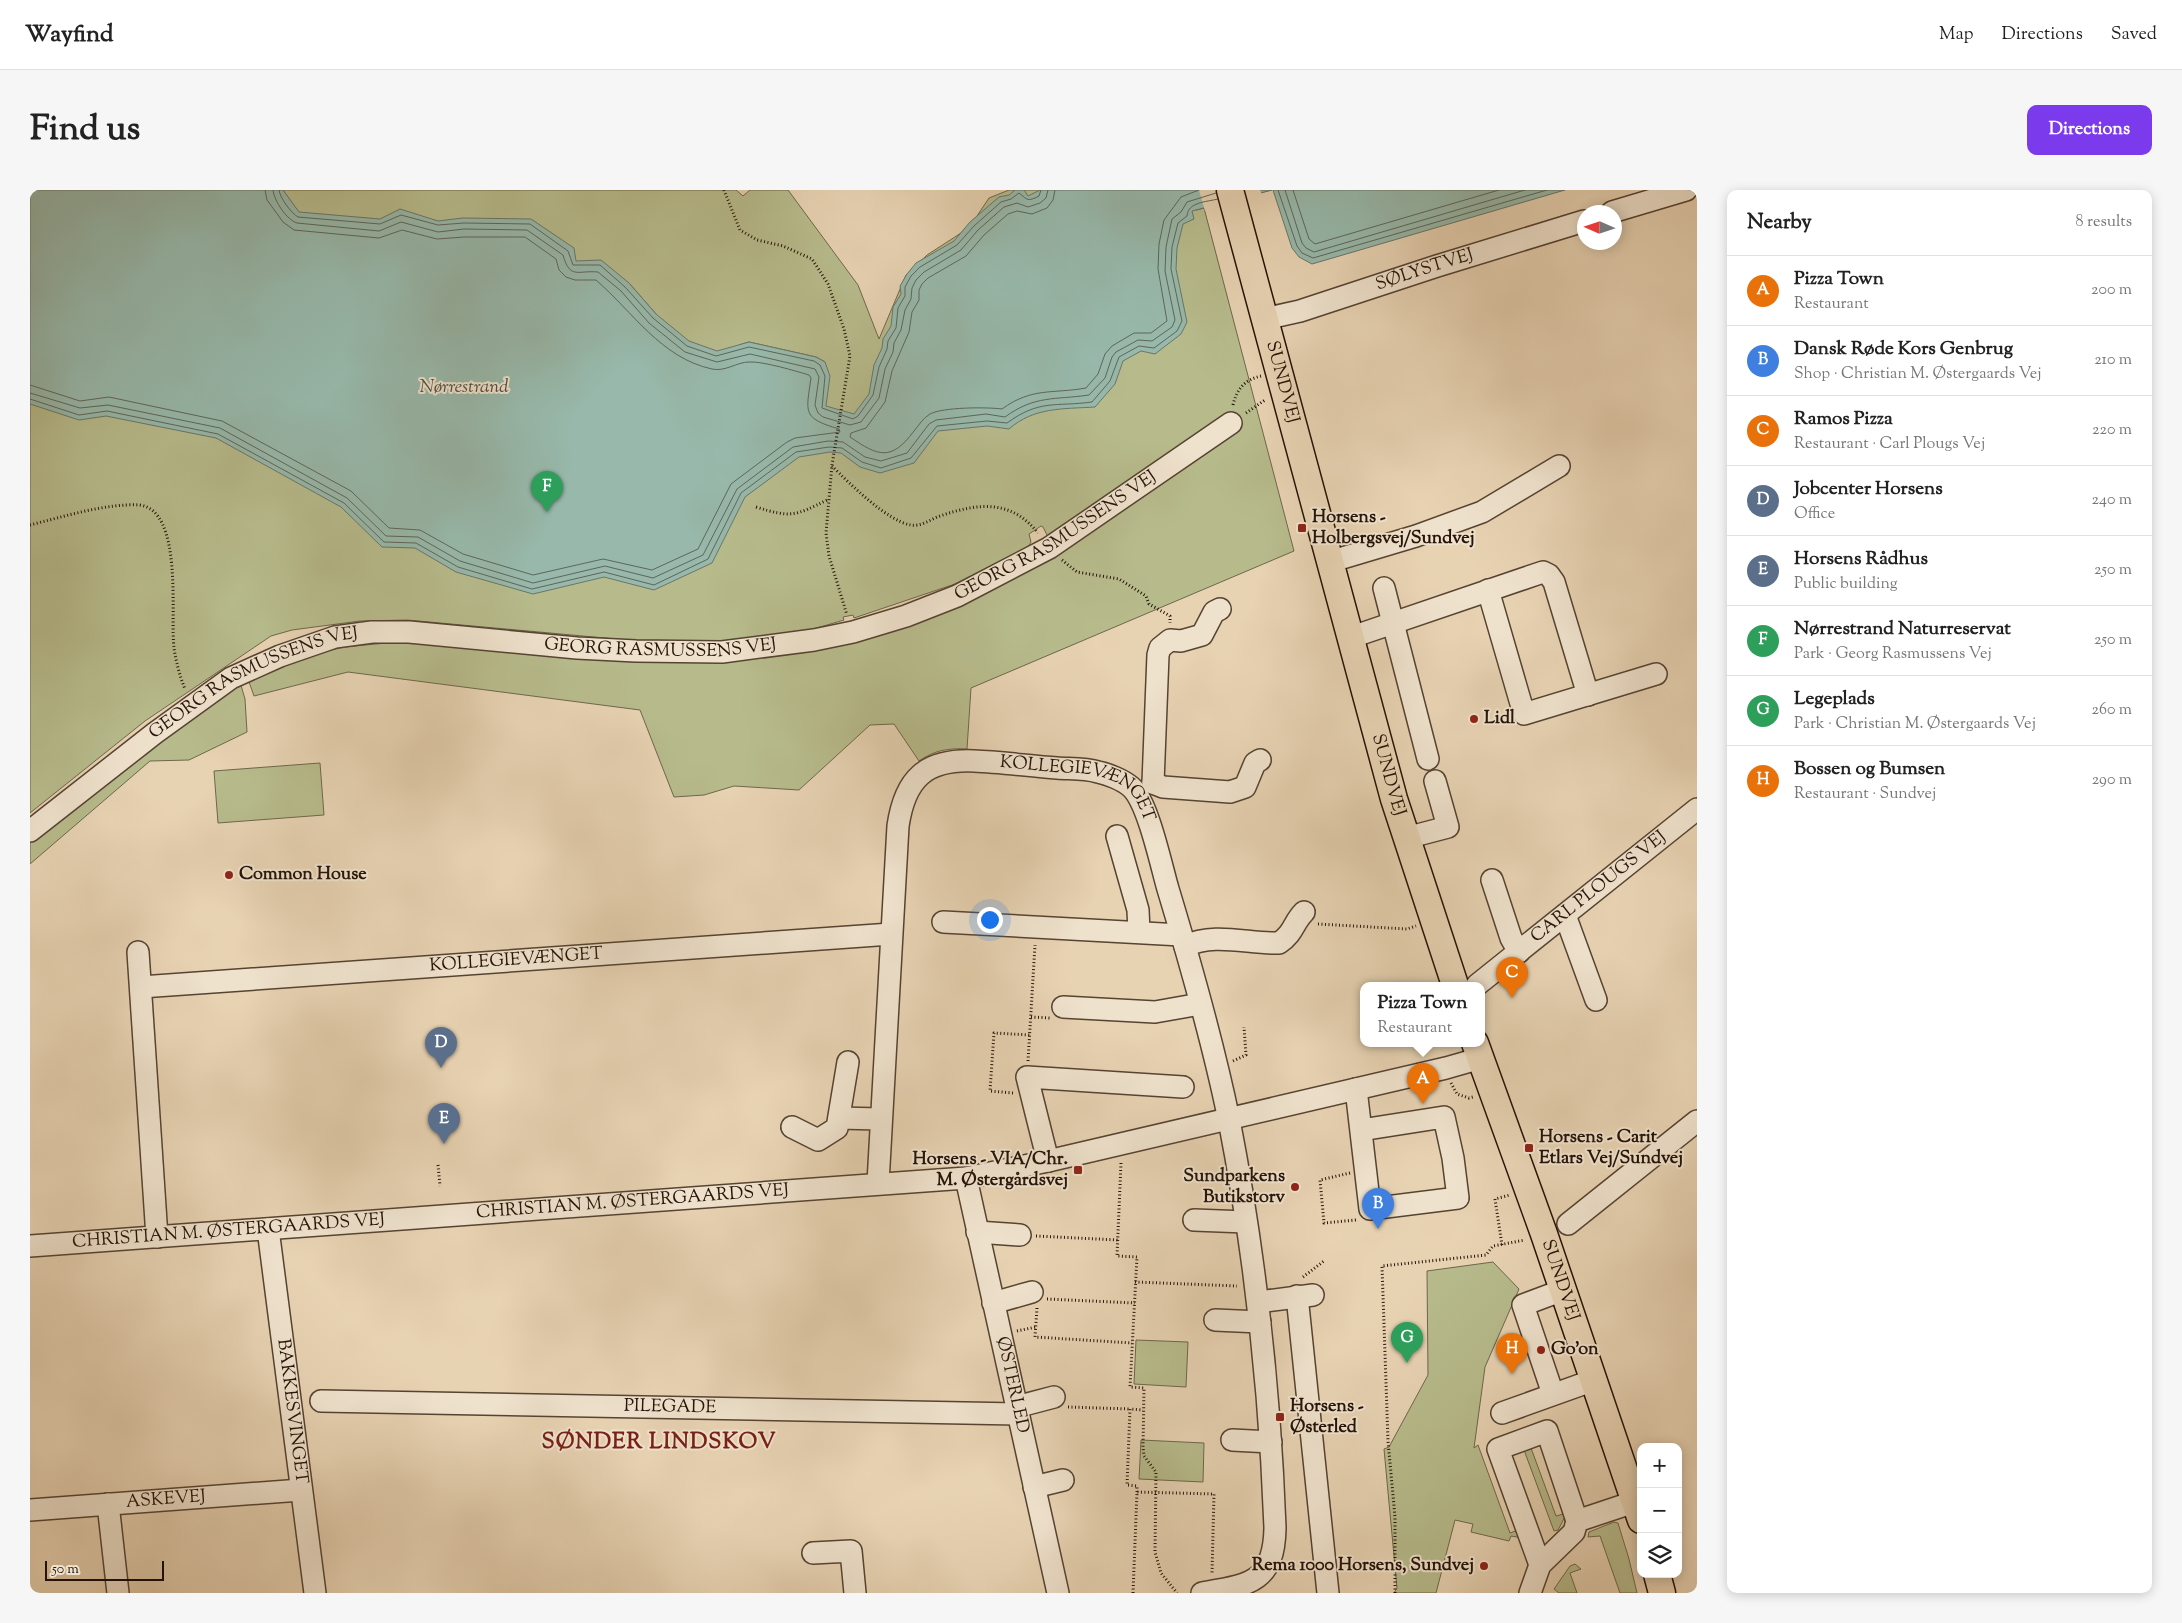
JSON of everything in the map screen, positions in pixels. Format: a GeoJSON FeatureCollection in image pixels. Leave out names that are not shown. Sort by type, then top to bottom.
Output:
{"type":"FeatureCollection","features":[{"type":"Feature","properties":{"kind":"main road","name":"SUNDVEJ"},"geometry":{"type":"LineString","coordinates":[[1232,196],[1349,638],[1406,838],[1454,982]]}},
{"type":"Feature","properties":{"kind":"main road","name":"SUNDVEJ"},"geometry":{"type":"LineString","coordinates":[[1478,1050],[1544,1234],[1637,1508]]}},
{"type":"Feature","properties":{"kind":"main road"},"geometry":{"type":"LineString","coordinates":[[1658,1578],[1662,1593]]}},
{"type":"Feature","properties":{"kind":"street"},"geometry":{"type":"LineString","coordinates":[[1622,209],[1686,190]]}},
{"type":"Feature","properties":{"kind":"street","name":"SØLYSTVEJ"},"geometry":{"type":"LineString","coordinates":[[1264,320],[1300,311],[1577,223]]}},
{"type":"Feature","properties":{"kind":"street","name":"GEORG RASMUSSENS VEJ"},"geometry":{"type":"LineString","coordinates":[[30,831],[155,732],[230,678],[280,656],[335,637],[372,632],[409,632],[577,648],[722,652],[814,640],[853,632],[906,616],[957,596],[1050,548],[1231,423]]}},
{"type":"Feature","properties":{"kind":"street"},"geometry":{"type":"LineString","coordinates":[[1329,562],[1416,536],[1482,512],[1559,466]]}},
{"type":"Feature","properties":{"kind":"street"},"geometry":{"type":"LineString","coordinates":[[1349,638],[1543,572],[1549,575],[1554,582],[1588,695]]}},
{"type":"Feature","properties":{"kind":"street"},"geometry":{"type":"LineString","coordinates":[[1384,588],[1428,759]]}},
{"type":"Feature","properties":{"kind":"street"},"geometry":{"type":"LineString","coordinates":[[1482,592],[1524,714],[1656,674]]}},
{"type":"Feature","properties":{"kind":"street"},"geometry":{"type":"LineString","coordinates":[[1220,609],[1214,612],[1202,635],[1181,641],[1170,640],[1160,648],[1145,789],[1164,787],[1230,792],[1245,787],[1256,763],[1260,760]]}},
{"type":"Feature","properties":{"kind":"street","name":"KOLLEGIEVÆNGET"},"geometry":{"type":"LineString","coordinates":[[878,1183],[891,934],[901,805],[908,790],[926,769],[943,762],[971,761],[1097,771],[1131,786],[1145,789],[1141,800],[1183,940],[1217,1069],[1228,1119]]}},
{"type":"Feature","properties":{"kind":"street"},"geometry":{"type":"LineString","coordinates":[[1406,838],[1448,827],[1435,781]]}},
{"type":"Feature","properties":{"kind":"street","name":"CARL PLOUGS VEJ"},"geometry":{"type":"LineString","coordinates":[[1481,982],[1697,809]]}},
{"type":"Feature","properties":{"kind":"street"},"geometry":{"type":"LineString","coordinates":[[1117,836],[1138,910],[1139,932]]}},
{"type":"Feature","properties":{"kind":"street"},"geometry":{"type":"LineString","coordinates":[[1127,869],[1159,858]]}},
{"type":"Feature","properties":{"kind":"street"},"geometry":{"type":"LineString","coordinates":[[1492,880],[1511,938],[1519,952]]}},
{"type":"Feature","properties":{"kind":"street"},"geometry":{"type":"LineString","coordinates":[[1565,915],[1596,1000]]}},
{"type":"Feature","properties":{"kind":"street"},"geometry":{"type":"LineString","coordinates":[[943,922],[1139,932],[1183,940],[1209,938],[1279,943],[1289,937],[1300,918]]}},
{"type":"Feature","properties":{"kind":"street","name":"KOLLEGIEVÆNGET"},"geometry":{"type":"LineString","coordinates":[[141,987],[891,934]]}},
{"type":"Feature","properties":{"kind":"street"},"geometry":{"type":"LineString","coordinates":[[138,952],[157,1237]]}},
{"type":"Feature","properties":{"kind":"street"},"geometry":{"type":"LineString","coordinates":[[1063,1007],[1155,1012],[1200,1004]]}},
{"type":"Feature","properties":{"kind":"street","name":"CHRISTIAN M. ØSTERGAARDS VEJ"},"geometry":{"type":"LineString","coordinates":[[30,1246],[966,1178],[1118,1145],[1446,1068],[1478,1050]]}},
{"type":"Feature","properties":{"kind":"street"},"geometry":{"type":"LineString","coordinates":[[792,1127],[818,1140],[837,1128],[848,1062]]}},
{"type":"Feature","properties":{"kind":"street"},"geometry":{"type":"LineString","coordinates":[[1048,1161],[1029,1085],[1183,1087]]}},
{"type":"Feature","properties":{"kind":"street"},"geometry":{"type":"LineString","coordinates":[[1356,1088],[1370,1209],[1458,1198],[1453,1158],[1444,1117],[1361,1130]]}},
{"type":"Feature","properties":{"kind":"street"},"geometry":{"type":"LineString","coordinates":[[839,1118],[880,1119]]}},
{"type":"Feature","properties":{"kind":"street"},"geometry":{"type":"LineString","coordinates":[[1207,1592],[1239,1587],[1251,1582],[1270,1563],[1275,1549],[1271,1442],[1258,1303],[1228,1119]]}},
{"type":"Feature","properties":{"kind":"street"},"geometry":{"type":"LineString","coordinates":[[1568,1224],[1697,1121]]}},
{"type":"Feature","properties":{"kind":"street","name":"ØSTERLED"},"geometry":{"type":"LineString","coordinates":[[966,1178],[1058,1593]]}},
{"type":"Feature","properties":{"kind":"street"},"geometry":{"type":"LineString","coordinates":[[1194,1220],[1246,1222]]}},
{"type":"Feature","properties":{"kind":"street","name":"BAKKESVINGET"},"geometry":{"type":"LineString","coordinates":[[268,1230],[315,1593]]}},
{"type":"Feature","properties":{"kind":"street"},"geometry":{"type":"LineString","coordinates":[[977,1232],[1020,1235]]}},
{"type":"Feature","properties":{"kind":"street"},"geometry":{"type":"LineString","coordinates":[[1553,1394],[1523,1305],[1563,1290]]}},
{"type":"Feature","properties":{"kind":"street"},"geometry":{"type":"LineString","coordinates":[[993,1303],[1032,1292]]}},
{"type":"Feature","properties":{"kind":"street"},"geometry":{"type":"LineString","coordinates":[[1215,1320],[1258,1303],[1305,1296],[1328,1593]]}},
{"type":"Feature","properties":{"kind":"street"},"geometry":{"type":"LineString","coordinates":[[1502,1413],[1594,1380]]}},
{"type":"Feature","properties":{"kind":"street","name":"PILEGADE"},"geometry":{"type":"LineString","coordinates":[[321,1401],[1017,1410],[1058,1402]]}},
{"type":"Feature","properties":{"kind":"street"},"geometry":{"type":"LineString","coordinates":[[1530,1593],[1540,1565],[1574,1532],[1577,1521],[1547,1431],[1498,1448],[1540,1565]]}},
{"type":"Feature","properties":{"kind":"street"},"geometry":{"type":"LineString","coordinates":[[1232,1440],[1271,1442]]}},
{"type":"Feature","properties":{"kind":"street"},"geometry":{"type":"LineString","coordinates":[[1034,1487],[1063,1480]]}},
{"type":"Feature","properties":{"kind":"street","name":"ASKEVEJ"},"geometry":{"type":"LineString","coordinates":[[30,1510],[301,1490]]}},
{"type":"Feature","properties":{"kind":"street"},"geometry":{"type":"LineString","coordinates":[[108,1504],[118,1593]]}},
{"type":"Feature","properties":{"kind":"street"},"geometry":{"type":"LineString","coordinates":[[1577,1521],[1637,1511]]}},
{"type":"Feature","properties":{"kind":"street"},"geometry":{"type":"LineString","coordinates":[[813,1553],[851,1552],[856,1593]]}},
{"type":"Feature","properties":{"kind":"path"},"geometry":{"type":"LineString","coordinates":[[724,190],[740,230],[756,240],[784,246],[812,260],[828,284],[844,328],[850,356],[832,465],[826,533],[829,556],[853,632]]}},
{"type":"Feature","properties":{"kind":"path"},"geometry":{"type":"LineString","coordinates":[[1231,423],[1234,402],[1240,387],[1253,378],[1280,379]]}},
{"type":"Feature","properties":{"kind":"path"},"geometry":{"type":"LineString","coordinates":[[1231,423],[1280,379]]}},
{"type":"Feature","properties":{"kind":"path"},"geometry":{"type":"LineString","coordinates":[[832,465],[857,492],[910,525],[925,523],[954,512],[982,507],[1001,507],[1017,514],[1034,528],[1050,548],[1077,572],[1119,579],[1146,596],[1149,604],[1170,616],[1170,640]]}},
{"type":"Feature","properties":{"kind":"path"},"geometry":{"type":"LineString","coordinates":[[756,507],[782,515],[791,515],[806,511],[828,500]]}},
{"type":"Feature","properties":{"kind":"path"},"geometry":{"type":"LineString","coordinates":[[30,525],[83,512],[121,506],[141,505],[156,512],[167,532],[171,561],[174,648],[182,680],[193,705]]}},
{"type":"Feature","properties":{"kind":"path"},"geometry":{"type":"LineString","coordinates":[[1300,918],[1407,929],[1433,920]]}},
{"type":"Feature","properties":{"kind":"path"},"geometry":{"type":"LineString","coordinates":[[1030,1035],[994,1033],[990,1091],[1029,1085],[1036,927]]}},
{"type":"Feature","properties":{"kind":"path"},"geometry":{"type":"LineString","coordinates":[[1217,1069],[1246,1055],[1244,1027]]}},
{"type":"Feature","properties":{"kind":"path"},"geometry":{"type":"LineString","coordinates":[[1446,1068],[1451,1085],[1458,1094],[1469,1098],[1492,1090]]}},
{"type":"Feature","properties":{"kind":"path"},"geometry":{"type":"LineString","coordinates":[[1118,1145],[1121,1161],[1117,1256],[1137,1257],[1130,1387],[1144,1388],[1144,1456],[1156,1472],[1155,1552],[1161,1573],[1176,1593]]}},
{"type":"Feature","properties":{"kind":"path"},"geometry":{"type":"LineString","coordinates":[[438,1165],[440,1186]]}},
{"type":"Feature","properties":{"kind":"path"},"geometry":{"type":"LineString","coordinates":[[1366,1169],[1320,1180],[1324,1223],[1372,1218],[1370,1209]]}},
{"type":"Feature","properties":{"kind":"path"},"geometry":{"type":"LineString","coordinates":[[1502,1245],[1495,1199],[1528,1190]]}},
{"type":"Feature","properties":{"kind":"path"},"geometry":{"type":"LineString","coordinates":[[1394,1593],[1395,1518],[1388,1441],[1382,1266],[1486,1255],[1493,1246],[1544,1234]]}},
{"type":"Feature","properties":{"kind":"path"},"geometry":{"type":"LineString","coordinates":[[1020,1235],[1118,1240]]}},
{"type":"Feature","properties":{"kind":"path"},"geometry":{"type":"LineString","coordinates":[[1135,1282],[1258,1303]]}},
{"type":"Feature","properties":{"kind":"path"},"geometry":{"type":"LineString","coordinates":[[1132,1343],[1042,1340],[1035,1337],[1037,1298],[1134,1303]]}},
{"type":"Feature","properties":{"kind":"path"},"geometry":{"type":"LineString","coordinates":[[1058,1402],[1144,1410]]}},
{"type":"Feature","properties":{"kind":"path"},"geometry":{"type":"LineString","coordinates":[[1130,1409],[1127,1485],[1137,1486],[1133,1593]]}},
{"type":"Feature","properties":{"kind":"path"},"geometry":{"type":"LineString","coordinates":[[1137,1492],[1214,1494],[1207,1592]]}},
{"type":"Feature","properties":{"kind":"green space"},"geometry":{"type":"Polygon","coordinates":[[[30,190],[298,212],[283,190],[736,190],[743,196],[750,190],[788,190],[858,285],[879,339],[906,275],[927,255],[961,233],[977,216],[989,198],[1009,190],[1271,190],[1196,210],[1204,208],[1294,551],[971,688],[967,749],[942,750],[919,761],[894,724],[870,725],[799,790],[734,786],[704,795],[674,797],[640,710],[348,672],[254,696],[248,679],[283,662],[344,647],[408,641],[818,650],[1056,553],[1041,526],[1029,534],[1031,542],[1027,549],[955,584],[854,618],[853,615],[843,617],[844,620],[803,632],[722,642],[638,641],[407,620],[360,621],[292,630],[271,636],[145,721],[30,813],[30,190]],[[629,283],[637,304],[656,314],[629,283]],[[749,342],[739,345],[825,362],[816,357],[749,342]]]}},
{"type":"Feature","properties":{"kind":"green space"},"geometry":{"type":"Polygon","coordinates":[[[240,682],[245,699],[247,732],[189,760],[150,761],[30,864],[30,840],[240,682]]]}},
{"type":"Feature","properties":{"kind":"green space"},"geometry":{"type":"Polygon","coordinates":[[[320,763],[324,815],[218,823],[214,771],[320,763]]]}},
{"type":"Feature","properties":{"kind":"green space"},"geometry":{"type":"Polygon","coordinates":[[[1493,1262],[1519,1289],[1485,1367],[1474,1448],[1478,1445],[1510,1533],[1521,1529],[1523,1538],[1511,1536],[1509,1541],[1471,1532],[1473,1524],[1455,1520],[1436,1593],[1394,1593],[1397,1588],[1384,1449],[1389,1447],[1428,1375],[1427,1271],[1493,1262]]]}},
{"type":"Feature","properties":{"kind":"green space"},"geometry":{"type":"Polygon","coordinates":[[[1136,1340],[1188,1342],[1186,1387],[1134,1384],[1136,1340]]]}},
{"type":"Feature","properties":{"kind":"green space"},"geometry":{"type":"Polygon","coordinates":[[[1141,1440],[1204,1443],[1203,1482],[1139,1479],[1141,1440]]]}},
{"type":"Feature","properties":{"kind":"green space"},"geometry":{"type":"Polygon","coordinates":[[[1531,1448],[1556,1516],[1567,1513],[1558,1530],[1554,1531],[1524,1450],[1531,1448]]]}},
{"type":"Feature","properties":{"kind":"green space"},"geometry":{"type":"Polygon","coordinates":[[[1614,1522],[1618,1523],[1637,1593],[1620,1593],[1600,1536],[1588,1537],[1589,1532],[1614,1522]]]}},
{"type":"Feature","properties":{"kind":"green space"},"geometry":{"type":"Polygon","coordinates":[[[1575,1564],[1581,1569],[1570,1573],[1577,1593],[1559,1593],[1554,1589],[1570,1566],[1575,1564]]]}},
{"type":"Feature","properties":{"kind":"water","name":"Nørrestrand"},"geometry":{"type":"Polygon","coordinates":[[[30,190],[283,190],[299,212],[380,219],[400,209],[438,221],[463,218],[531,219],[574,248],[576,261],[601,260],[629,283],[656,314],[689,341],[717,351],[749,342],[816,357],[825,362],[830,376],[826,406],[854,414],[869,394],[874,365],[882,348],[883,339],[891,326],[893,307],[901,294],[900,286],[907,274],[916,263],[954,241],[970,222],[999,197],[1009,195],[1015,190],[1024,190],[1028,196],[1040,190],[1272,190],[1192,211],[1194,219],[1183,224],[1177,248],[1176,269],[1187,322],[1181,334],[1155,354],[1141,351],[1123,361],[1115,384],[1095,407],[1049,410],[1028,417],[1009,429],[987,426],[938,431],[914,463],[880,473],[860,467],[841,453],[830,452],[799,457],[745,497],[712,563],[654,590],[604,577],[533,594],[456,572],[415,548],[382,547],[341,507],[216,438],[106,416],[79,420],[30,404],[30,190]]]}},
{"type":"Feature","properties":{"kind":"water"},"geometry":{"type":"Polygon","coordinates":[[[1273,190],[1565,190],[1312,264],[1299,257],[1292,248],[1273,190]]]}},
{"type":"Feature","properties":{"kind":"pier"},"geometry":{"type":"Polygon","coordinates":[[[1199,190],[1260,190],[1262,195],[1205,211],[1199,190]]]}},
{"type":"Feature","properties":{"kind":"place","name":"Nørrestrand Naturreservat"},"geometry":{"type":"Point","coordinates":[547,512]}},
{"type":"Feature","properties":{"kind":"place","name":"Horsens - Holbergsvej/Sundvej"},"geometry":{"type":"Point","coordinates":[1302,528]}},
{"type":"Feature","properties":{"kind":"place","name":"Lidl"},"geometry":{"type":"Point","coordinates":[1474,719]}},
{"type":"Feature","properties":{"kind":"place","name":"Common House"},"geometry":{"type":"Point","coordinates":[229,875]}},
{"type":"Feature","properties":{"kind":"place","name":"Ramos Pizza"},"geometry":{"type":"Point","coordinates":[1512,998]}},
{"type":"Feature","properties":{"kind":"place","name":"Jobcenter Horsens"},"geometry":{"type":"Point","coordinates":[441,1068]}},
{"type":"Feature","properties":{"kind":"place","name":"Pizza Town"},"geometry":{"type":"Point","coordinates":[1423,1104]}},
{"type":"Feature","properties":{"kind":"place","name":"Horsens Rådhus"},"geometry":{"type":"Point","coordinates":[444,1144]}},
{"type":"Feature","properties":{"kind":"place","name":"Horsens - Carit Etlars Vej/Sundvej"},"geometry":{"type":"Point","coordinates":[1529,1148]}},
{"type":"Feature","properties":{"kind":"place","name":"Horsens - VIA/Chr. M. Østergårdsvej"},"geometry":{"type":"Point","coordinates":[1078,1170]}},
{"type":"Feature","properties":{"kind":"place","name":"Sundparkens Butikstorv"},"geometry":{"type":"Point","coordinates":[1295,1187]}},
{"type":"Feature","properties":{"kind":"place","name":"Dansk Røde Kors Genbrug"},"geometry":{"type":"Point","coordinates":[1378,1229]}},
{"type":"Feature","properties":{"kind":"place","name":"Go'on"},"geometry":{"type":"Point","coordinates":[1541,1350]}},
{"type":"Feature","properties":{"kind":"place","name":"Legeplads"},"geometry":{"type":"Point","coordinates":[1407,1363]}},
{"type":"Feature","properties":{"kind":"place","name":"Bossen og Bumsen"},"geometry":{"type":"Point","coordinates":[1512,1374]}},
{"type":"Feature","properties":{"kind":"place","name":"Horsens - Østerled"},"geometry":{"type":"Point","coordinates":[1280,1417]}},
{"type":"Feature","properties":{"kind":"place","name":"Rema 1000 Horsens, Sundvej"},"geometry":{"type":"Point","coordinates":[1484,1566]}},
{"type":"Feature","properties":{"kind":"district","name":"SØNDER LINDSKOV"},"geometry":{"type":"Point","coordinates":[659,1443]}}]}
